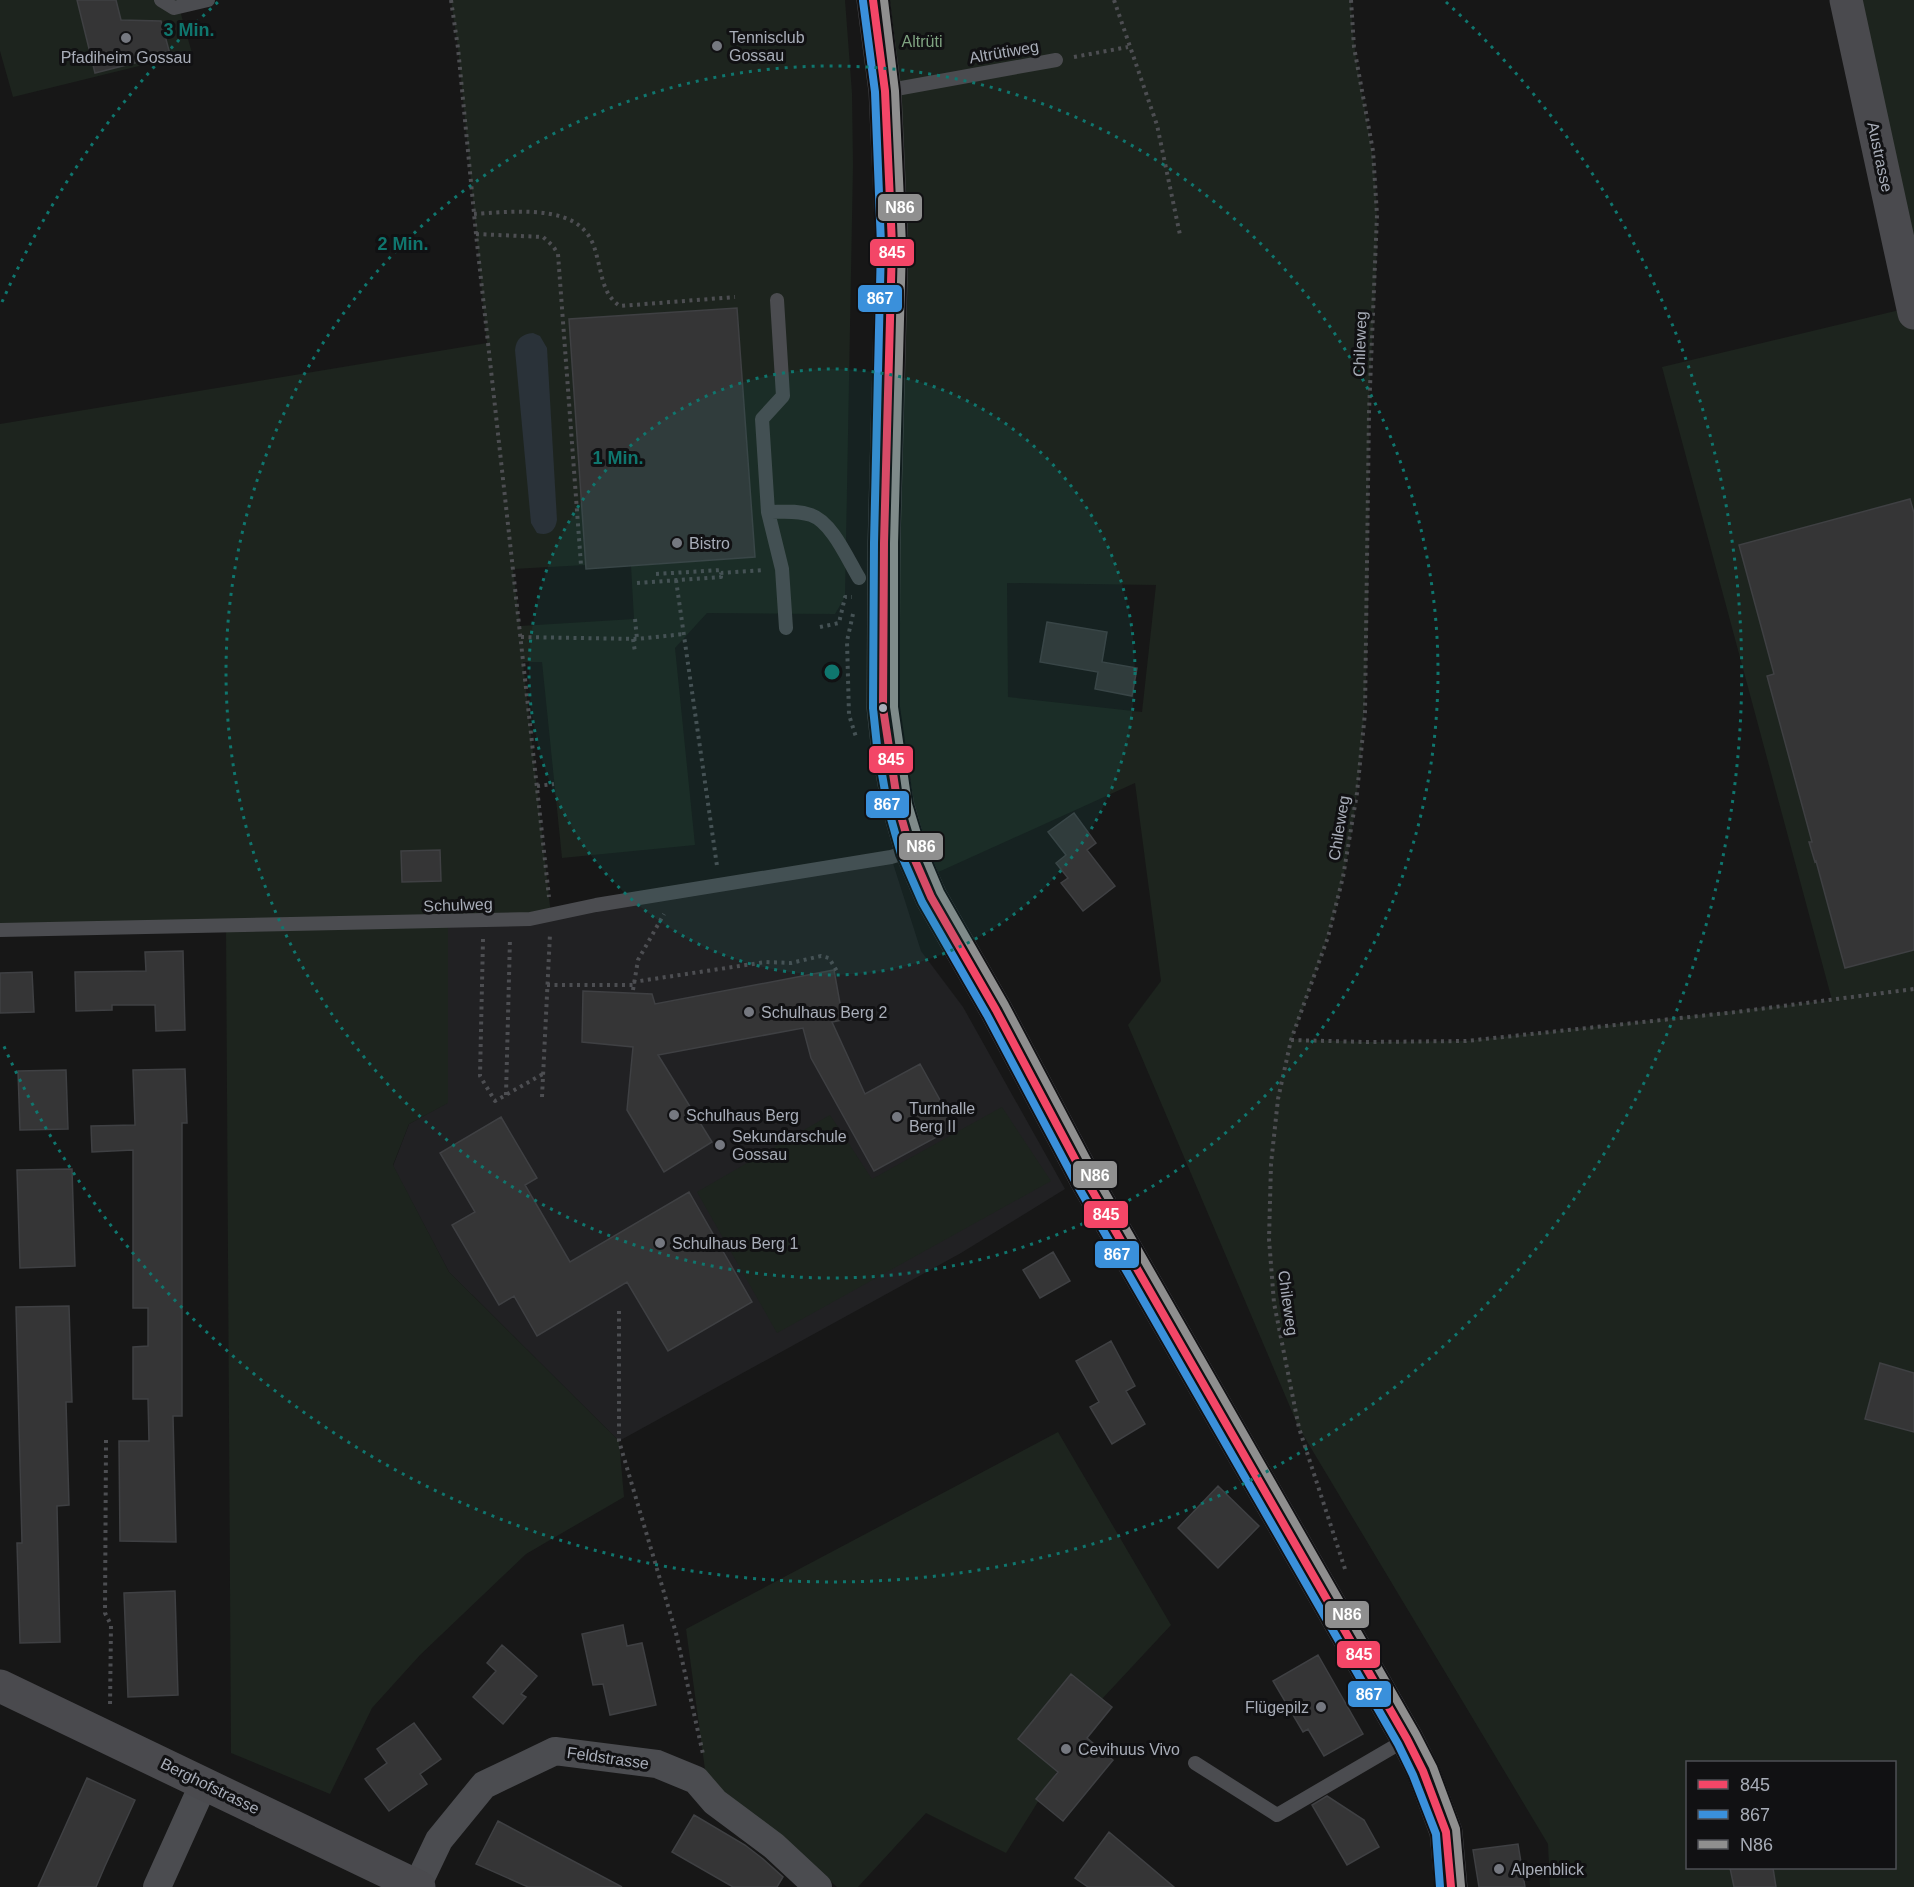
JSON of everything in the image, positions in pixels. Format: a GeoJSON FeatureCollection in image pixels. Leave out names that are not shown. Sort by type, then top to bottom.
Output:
{"type":"FeatureCollection","features":[{"type":"Feature","properties":{"kind":"street"},"geometry":{"type":"LineString","coordinates":[[873,0],[885,91],[892,245],[884,543],[884,708],[887,744],[898,806],[911,850],[931,897],[996,1010],[1085,1178],[1407,1739],[1427,1779],[1446,1832],[1451,1887]]}},
{"type":"Feature","properties":{"kind":"street","name":"Austrasse"},"geometry":{"type":"LineString","coordinates":[[1846,0],[1914,313]]}},
{"type":"Feature","properties":{"kind":"street","name":"Berghofstrasse"},"geometry":{"type":"LineString","coordinates":[[0,1686],[418,1887]]}},
{"type":"Feature","properties":{"kind":"street","name":"Feldstrasse"},"geometry":{"type":"LineString","coordinates":[[418,1887],[439,1840],[484,1785],[555,1751],[657,1764],[696,1780],[715,1802],[774,1846],[818,1887]]}},
{"type":"Feature","properties":{"kind":"street"},"geometry":{"type":"LineString","coordinates":[[158,1887],[204,1783]]}},
{"type":"Feature","properties":{"kind":"lane"},"geometry":{"type":"LineString","coordinates":[[161,0],[174,8],[208,0]]}},
{"type":"Feature","properties":{"kind":"lane","name":"Altrütiweg"},"geometry":{"type":"LineString","coordinates":[[885,91],[1056,60]]}},
{"type":"Feature","properties":{"kind":"lane"},"geometry":{"type":"LineString","coordinates":[[777,300],[783,396],[762,419],[768,512],[782,568],[786,628]]}},
{"type":"Feature","properties":{"kind":"lane"},"geometry":{"type":"LineString","coordinates":[[768,512],[801,512],[816,517],[829,529],[859,578]]}},
{"type":"Feature","properties":{"kind":"lane","name":"Schulweg"},"geometry":{"type":"LineString","coordinates":[[0,930],[510,920],[880,859],[911,850]]}},
{"type":"Feature","properties":{"kind":"lane"},"geometry":{"type":"LineString","coordinates":[[1195,1763],[1277,1815],[1407,1739]]}},
{"type":"Feature","properties":{"kind":"path"},"geometry":{"type":"LineString","coordinates":[[451,0],[551,915],[542,1097]]}},
{"type":"Feature","properties":{"kind":"path"},"geometry":{"type":"LineString","coordinates":[[1114,0],[1156,125],[1180,235]]}},
{"type":"Feature","properties":{"kind":"path","name":"Chileweg"},"geometry":{"type":"LineString","coordinates":[[1346,1578],[1299,1428],[1274,1303],[1269,1239],[1271,1164],[1278,1099],[1292,1040],[1328,937],[1343,877],[1357,793],[1365,713],[1369,412],[1377,215],[1373,151],[1354,47],[1351,0]]}},
{"type":"Feature","properties":{"kind":"path","name":"Altrütiweg"},"geometry":{"type":"LineString","coordinates":[[1056,60],[1129,46]]}},
{"type":"Feature","properties":{"kind":"path"},"geometry":{"type":"LineString","coordinates":[[474,214],[540,213],[572,220],[591,239],[607,293],[620,306],[735,297]]}},
{"type":"Feature","properties":{"kind":"path"},"geometry":{"type":"LineString","coordinates":[[476,234],[543,237],[558,254],[581,565]]}},
{"type":"Feature","properties":{"kind":"path"},"geometry":{"type":"LineString","coordinates":[[656,574],[721,570],[721,573],[782,568]]}},
{"type":"Feature","properties":{"kind":"path"},"geometry":{"type":"LineString","coordinates":[[637,583],[721,577],[721,573]]}},
{"type":"Feature","properties":{"kind":"path"},"geometry":{"type":"LineString","coordinates":[[676,580],[720,884]]}},
{"type":"Feature","properties":{"kind":"path"},"geometry":{"type":"LineString","coordinates":[[820,627],[839,623],[845,597],[856,596]]}},
{"type":"Feature","properties":{"kind":"path"},"geometry":{"type":"LineString","coordinates":[[635,619],[635,652]]}},
{"type":"Feature","properties":{"kind":"path"},"geometry":{"type":"LineString","coordinates":[[521,637],[635,639],[684,634]]}},
{"type":"Feature","properties":{"kind":"path"},"geometry":{"type":"LineString","coordinates":[[537,786],[554,784]]}},
{"type":"Feature","properties":{"kind":"path"},"geometry":{"type":"LineString","coordinates":[[633,986],[636,965],[643,948],[668,908],[675,892]]}},
{"type":"Feature","properties":{"kind":"path"},"geometry":{"type":"LineString","coordinates":[[506,1095],[510,920]]}},
{"type":"Feature","properties":{"kind":"path"},"geometry":{"type":"LineString","coordinates":[[483,921],[480,1076],[495,1101],[543,1074]]}},
{"type":"Feature","properties":{"kind":"path"},"geometry":{"type":"LineString","coordinates":[[548,985],[626,988],[766,962],[791,963],[821,956],[829,958],[838,973]]}},
{"type":"Feature","properties":{"kind":"path"},"geometry":{"type":"LineString","coordinates":[[1292,1040],[1466,1041],[1914,989]]}},
{"type":"Feature","properties":{"kind":"path"},"geometry":{"type":"LineString","coordinates":[[620,1311],[619,1441],[676,1633],[704,1758],[696,1780]]}},
{"type":"Feature","properties":{"kind":"path"},"geometry":{"type":"LineString","coordinates":[[106,1440],[105,1612],[111,1625],[110,1738]]}},
{"type":"Feature","properties":{"kind":"shaded area"},"geometry":{"type":"Polygon","coordinates":[[[533,333],[540,336],[547,348],[557,520],[553,530],[544,534],[537,533],[531,523],[515,350],[520,338],[533,333]]]}},
{"type":"Feature","properties":{"kind":"shaded area","name":"Sekundarschule Gossau"},"geometry":{"type":"Polygon","coordinates":[[[891,857],[921,951],[963,1007],[1065,1189],[961,1253],[619,1441],[449,1272],[393,1166],[409,1124],[447,1103],[448,922],[530,919],[891,857]]]}},
{"type":"Feature","properties":{"kind":"green space"},"geometry":{"type":"Polygon","coordinates":[[[0,0],[177,0],[192,53],[13,97],[0,51],[0,0]]]}},
{"type":"Feature","properties":{"kind":"green space"},"geometry":{"type":"Polygon","coordinates":[[[451,0],[845,0],[852,93],[853,165],[845,597],[835,614],[707,613],[675,648],[695,845],[562,858],[542,662],[523,662],[551,915],[448,922],[448,1103],[409,1124],[393,1165],[449,1272],[619,1441],[624,1497],[526,1554],[420,1655],[372,1708],[330,1794],[231,1753],[226,927],[0,930],[0,424],[487,343],[458,48],[451,0]],[[737,308],[569,319],[586,565],[513,569],[520,626],[634,619],[631,566],[755,557],[737,308]]]}},
{"type":"Feature","properties":{"kind":"green space","name":"Altrüti"},"geometry":{"type":"Polygon","coordinates":[[[873,0],[1351,0],[1355,49],[1374,169],[1377,221],[1369,415],[1365,705],[1353,821],[1343,878],[1327,940],[1292,1039],[1366,1042],[1466,1041],[1832,1000],[1662,367],[1912,307],[1846,0],[1914,0],[1914,1887],[1550,1887],[1548,1844],[1299,1428],[1128,1025],[1161,981],[1135,783],[923,879],[898,806],[873,0]],[[1007,583],[1008,697],[1142,712],[1156,585],[1007,583]]]}},
{"type":"Feature","properties":{"kind":"green space"},"geometry":{"type":"Polygon","coordinates":[[[1002,1107],[1051,1181],[777,1333],[697,1192],[830,1115],[872,1179],[1002,1107]]]}},
{"type":"Feature","properties":{"kind":"green space"},"geometry":{"type":"Polygon","coordinates":[[[1058,1432],[1171,1625],[1102,1699],[1006,1853],[926,1813],[858,1887],[837,1887],[771,1829],[706,1777],[686,1629],[1058,1432]]]}},
{"type":"Feature","properties":{"kind":"building","name":"Pfadiheim Gossau"},"geometry":{"type":"Polygon","coordinates":[[[77,0],[116,0],[121,20],[161,21],[170,54],[95,73],[77,0]]]}},
{"type":"Feature","properties":{"kind":"building"},"geometry":{"type":"Polygon","coordinates":[[[737,308],[755,557],[586,569],[569,319],[737,308]]]}},
{"type":"Feature","properties":{"kind":"building"},"geometry":{"type":"Polygon","coordinates":[[[1910,499],[1914,513],[1914,950],[1845,968],[1809,842],[1812,842],[1767,676],[1774,674],[1739,545],[1910,499]]]}},
{"type":"Feature","properties":{"kind":"building"},"geometry":{"type":"Polygon","coordinates":[[[1047,622],[1107,632],[1102,662],[1137,668],[1132,696],[1095,689],[1098,672],[1040,662],[1047,622]]]}},
{"type":"Feature","properties":{"kind":"building"},"geometry":{"type":"Polygon","coordinates":[[[1074,813],[1096,843],[1087,850],[1115,886],[1083,911],[1061,883],[1068,878],[1056,863],[1066,855],[1048,832],[1074,813]]]}},
{"type":"Feature","properties":{"kind":"building"},"geometry":{"type":"Polygon","coordinates":[[[440,850],[441,881],[402,882],[401,851],[440,850]]]}},
{"type":"Feature","properties":{"kind":"building"},"geometry":{"type":"Polygon","coordinates":[[[183,951],[185,1030],[156,1031],[155,1005],[112,1005],[112,1010],[76,1011],[75,972],[146,971],[145,952],[183,951]]]}},
{"type":"Feature","properties":{"kind":"building"},"geometry":{"type":"Polygon","coordinates":[[[834,970],[843,1020],[832,1022],[865,1094],[920,1064],[955,1127],[874,1171],[811,1058],[803,1028],[658,1055],[712,1142],[664,1172],[627,1110],[633,1047],[582,1042],[583,991],[652,994],[655,1004],[834,970]]]}},
{"type":"Feature","properties":{"kind":"building"},"geometry":{"type":"Polygon","coordinates":[[[32,972],[34,1012],[0,1013],[0,973],[32,972]]]}},
{"type":"Feature","properties":{"kind":"building"},"geometry":{"type":"Polygon","coordinates":[[[185,1069],[187,1123],[182,1123],[182,1416],[173,1416],[176,1542],[120,1541],[119,1441],[149,1441],[148,1399],[133,1399],[133,1347],[148,1346],[148,1308],[133,1308],[133,1150],[92,1152],[91,1126],[135,1125],[133,1070],[185,1069]]]}},
{"type":"Feature","properties":{"kind":"building"},"geometry":{"type":"Polygon","coordinates":[[[66,1070],[68,1129],[20,1130],[18,1071],[66,1070]]]}},
{"type":"Feature","properties":{"kind":"building","name":"Schulhaus Berg 1"},"geometry":{"type":"Polygon","coordinates":[[[501,1117],[537,1178],[525,1185],[570,1262],[689,1192],[752,1302],[668,1351],[627,1282],[537,1336],[514,1296],[499,1305],[452,1225],[475,1212],[440,1153],[501,1117]]]}},
{"type":"Feature","properties":{"kind":"building"},"geometry":{"type":"Polygon","coordinates":[[[72,1169],[75,1266],[20,1268],[17,1170],[72,1169]]]}},
{"type":"Feature","properties":{"kind":"building"},"geometry":{"type":"Polygon","coordinates":[[[1053,1252],[1070,1281],[1040,1298],[1023,1270],[1053,1252]]]}},
{"type":"Feature","properties":{"kind":"building"},"geometry":{"type":"Polygon","coordinates":[[[69,1306],[72,1402],[66,1402],[69,1505],[57,1506],[60,1642],[20,1643],[17,1543],[22,1543],[16,1307],[69,1306]]]}},
{"type":"Feature","properties":{"kind":"building"},"geometry":{"type":"Polygon","coordinates":[[[1111,1341],[1135,1386],[1126,1391],[1145,1424],[1112,1444],[1090,1407],[1099,1402],[1076,1361],[1111,1341]]]}},
{"type":"Feature","properties":{"kind":"building"},"geometry":{"type":"Polygon","coordinates":[[[1880,1363],[1914,1373],[1914,1432],[1865,1419],[1880,1363]]]}},
{"type":"Feature","properties":{"kind":"building"},"geometry":{"type":"Polygon","coordinates":[[[1218,1486],[1259,1526],[1218,1568],[1178,1528],[1218,1486]]]}},
{"type":"Feature","properties":{"kind":"building"},"geometry":{"type":"Polygon","coordinates":[[[175,1591],[178,1695],[128,1697],[124,1593],[175,1591]]]}},
{"type":"Feature","properties":{"kind":"building"},"geometry":{"type":"Polygon","coordinates":[[[623,1625],[627,1646],[642,1643],[656,1705],[610,1715],[603,1684],[593,1685],[582,1634],[623,1625]]]}},
{"type":"Feature","properties":{"kind":"building"},"geometry":{"type":"Polygon","coordinates":[[[502,1645],[537,1676],[521,1694],[526,1697],[503,1724],[473,1697],[496,1671],[487,1663],[502,1645]]]}},
{"type":"Feature","properties":{"kind":"building","name":"Flügepilz"},"geometry":{"type":"Polygon","coordinates":[[[1318,1655],[1363,1734],[1324,1756],[1308,1729],[1303,1732],[1273,1681],[1318,1655]]]}},
{"type":"Feature","properties":{"kind":"building","name":"Cevihuus Vivo"},"geometry":{"type":"Polygon","coordinates":[[[1071,1674],[1112,1707],[1087,1738],[1113,1760],[1063,1821],[1036,1799],[1058,1772],[1018,1739],[1071,1674]]]}},
{"type":"Feature","properties":{"kind":"building"},"geometry":{"type":"Polygon","coordinates":[[[414,1723],[441,1759],[420,1774],[427,1784],[389,1811],[365,1779],[387,1763],[377,1749],[414,1723]]]}},
{"type":"Feature","properties":{"kind":"building"},"geometry":{"type":"Polygon","coordinates":[[[87,1778],[135,1800],[96,1887],[38,1887],[87,1778]]]}},
{"type":"Feature","properties":{"kind":"building"},"geometry":{"type":"Polygon","coordinates":[[[1327,1796],[1364,1820],[1379,1847],[1347,1865],[1312,1805],[1327,1796]]]}},
{"type":"Feature","properties":{"kind":"building"},"geometry":{"type":"Polygon","coordinates":[[[694,1815],[745,1845],[763,1859],[783,1877],[777,1887],[733,1887],[672,1852],[694,1815]]]}},
{"type":"Feature","properties":{"kind":"building"},"geometry":{"type":"Polygon","coordinates":[[[498,1821],[622,1887],[528,1887],[476,1864],[498,1821]]]}},
{"type":"Feature","properties":{"kind":"building"},"geometry":{"type":"Polygon","coordinates":[[[1109,1832],[1174,1887],[1088,1887],[1075,1878],[1109,1832]]]}},
{"type":"Feature","properties":{"kind":"building","name":"Alpenblick"},"geometry":{"type":"Polygon","coordinates":[[[1518,1844],[1525,1887],[1479,1887],[1473,1850],[1518,1844]]]}},
{"type":"Feature","properties":{"kind":"building"},"geometry":{"type":"Polygon","coordinates":[[[1730,1869],[1773,1869],[1776,1887],[1734,1887],[1730,1869]]]}},
{"type":"Feature","properties":{"kind":"transit line","name":"845"},"geometry":{"type":"LineString","coordinates":[[873,0],[885,91],[892,245],[884,543],[883,708],[898,806],[911,851],[931,897],[996,1010],[1085,1178],[1407,1739],[1423,1771],[1446,1832],[1451,1887]]}},
{"type":"Feature","properties":{"kind":"transit line","name":"N86"},"geometry":{"type":"LineString","coordinates":[[884,0],[895,91],[902,245],[894,543],[894,707],[908,804],[921,847],[940,892],[1005,1005],[1094,1173],[1416,1734],[1433,1767],[1456,1829],[1461,1886]]}},
{"type":"Feature","properties":{"kind":"transit line","name":"867"},"geometry":{"type":"LineString","coordinates":[[863,1],[875,92],[881,245],[874,543],[873,708],[888,808],[901,854],[922,902],[987,1015],[1076,1183],[1398,1744],[1436,1834],[1440,1887]]}},
{"type":"Feature","properties":{"kind":"place","name":"Pfadiheim Gossau"},"geometry":{"type":"Point","coordinates":[126,38]}},
{"type":"Feature","properties":{"kind":"place","name":"Tennisclub Gossau"},"geometry":{"type":"Point","coordinates":[717,46]}},
{"type":"Feature","properties":{"kind":"place","name":"Bistro"},"geometry":{"type":"Point","coordinates":[677,543]}},
{"type":"Feature","properties":{"kind":"place","name":"Schulhaus Berg 2"},"geometry":{"type":"Point","coordinates":[749,1012]}},
{"type":"Feature","properties":{"kind":"place","name":"Schulhaus Berg"},"geometry":{"type":"Point","coordinates":[674,1115]}},
{"type":"Feature","properties":{"kind":"place","name":"Turnhalle Berg II"},"geometry":{"type":"Point","coordinates":[897,1117]}},
{"type":"Feature","properties":{"kind":"place","name":"Sekundarschule Gossau"},"geometry":{"type":"Point","coordinates":[720,1145]}},
{"type":"Feature","properties":{"kind":"place","name":"Schulhaus Berg 1"},"geometry":{"type":"Point","coordinates":[660,1243]}},
{"type":"Feature","properties":{"kind":"place","name":"Flügepilz"},"geometry":{"type":"Point","coordinates":[1321,1707]}},
{"type":"Feature","properties":{"kind":"place","name":"Cevihuus Vivo"},"geometry":{"type":"Point","coordinates":[1066,1749]}},
{"type":"Feature","properties":{"kind":"place","name":"Alpenblick"},"geometry":{"type":"Point","coordinates":[1499,1869]}}]}
